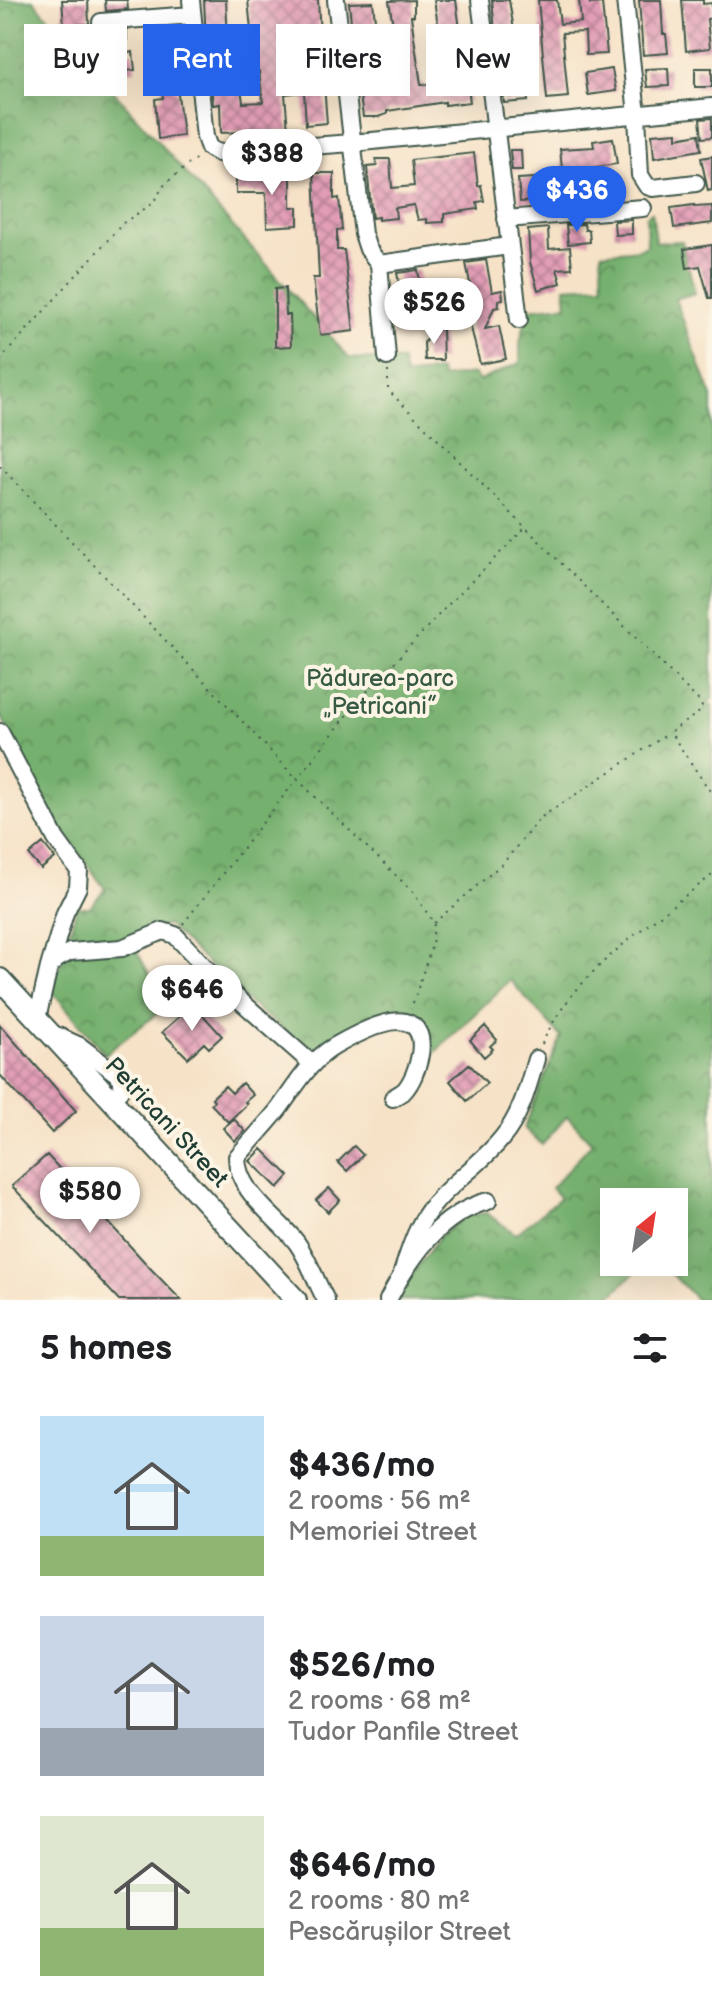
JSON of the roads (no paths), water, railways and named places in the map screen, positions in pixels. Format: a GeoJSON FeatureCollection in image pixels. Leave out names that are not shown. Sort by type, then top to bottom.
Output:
{"type":"FeatureCollection","features":[{"type":"Feature","properties":{"kind":"main road","name":"Petricani Street"},"geometry":{"type":"LineString","coordinates":[[0,979],[296,1300]]}},
{"type":"Feature","properties":{"kind":"street"},"geometry":{"type":"LineString","coordinates":[[336,0],[363,234],[368,249],[379,264],[387,357]]}},
{"type":"Feature","properties":{"kind":"street"},"geometry":{"type":"LineString","coordinates":[[480,0],[519,320]]}},
{"type":"Feature","properties":{"kind":"street"},"geometry":{"type":"LineString","coordinates":[[625,0],[640,175],[647,186],[660,189],[696,183]]}},
{"type":"Feature","properties":{"kind":"street"},"geometry":{"type":"LineString","coordinates":[[101,22],[191,8],[205,137],[209,148],[225,154],[712,107]]}},
{"type":"Feature","properties":{"kind":"street"},"geometry":{"type":"LineString","coordinates":[[506,219],[643,208]]}},
{"type":"Feature","properties":{"kind":"street"},"geometry":{"type":"LineString","coordinates":[[379,264],[509,246]]}},
{"type":"Feature","properties":{"kind":"street"},"geometry":{"type":"LineString","coordinates":[[0,732],[56,839],[79,871],[78,887],[65,913],[49,967],[43,1026]]}},
{"type":"Feature","properties":{"kind":"street"},"geometry":{"type":"LineString","coordinates":[[49,967],[70,952],[122,948],[163,931],[175,935],[218,981],[311,1063]]}},
{"type":"Feature","properties":{"kind":"street"},"geometry":{"type":"LineString","coordinates":[[326,1300],[299,1245],[243,1183],[237,1169],[237,1157],[266,1125],[311,1063],[367,1030],[396,1021],[407,1022],[418,1030],[421,1045],[412,1078],[404,1090],[393,1098]]}},
{"type":"Feature","properties":{"kind":"street"},"geometry":{"type":"LineString","coordinates":[[388,1300],[427,1213],[508,1131],[524,1099],[536,1059]]}},
{"type":"Feature","properties":{"kind":"street"},"geometry":{"type":"LineString","coordinates":[[402,1273],[449,1218],[468,1206],[488,1201]]}},
{"type":"Feature","properties":{"kind":"park label","name":"Pădurea-parc „Petricani”"},"geometry":{"type":"Point","coordinates":[380,692]}}]}
